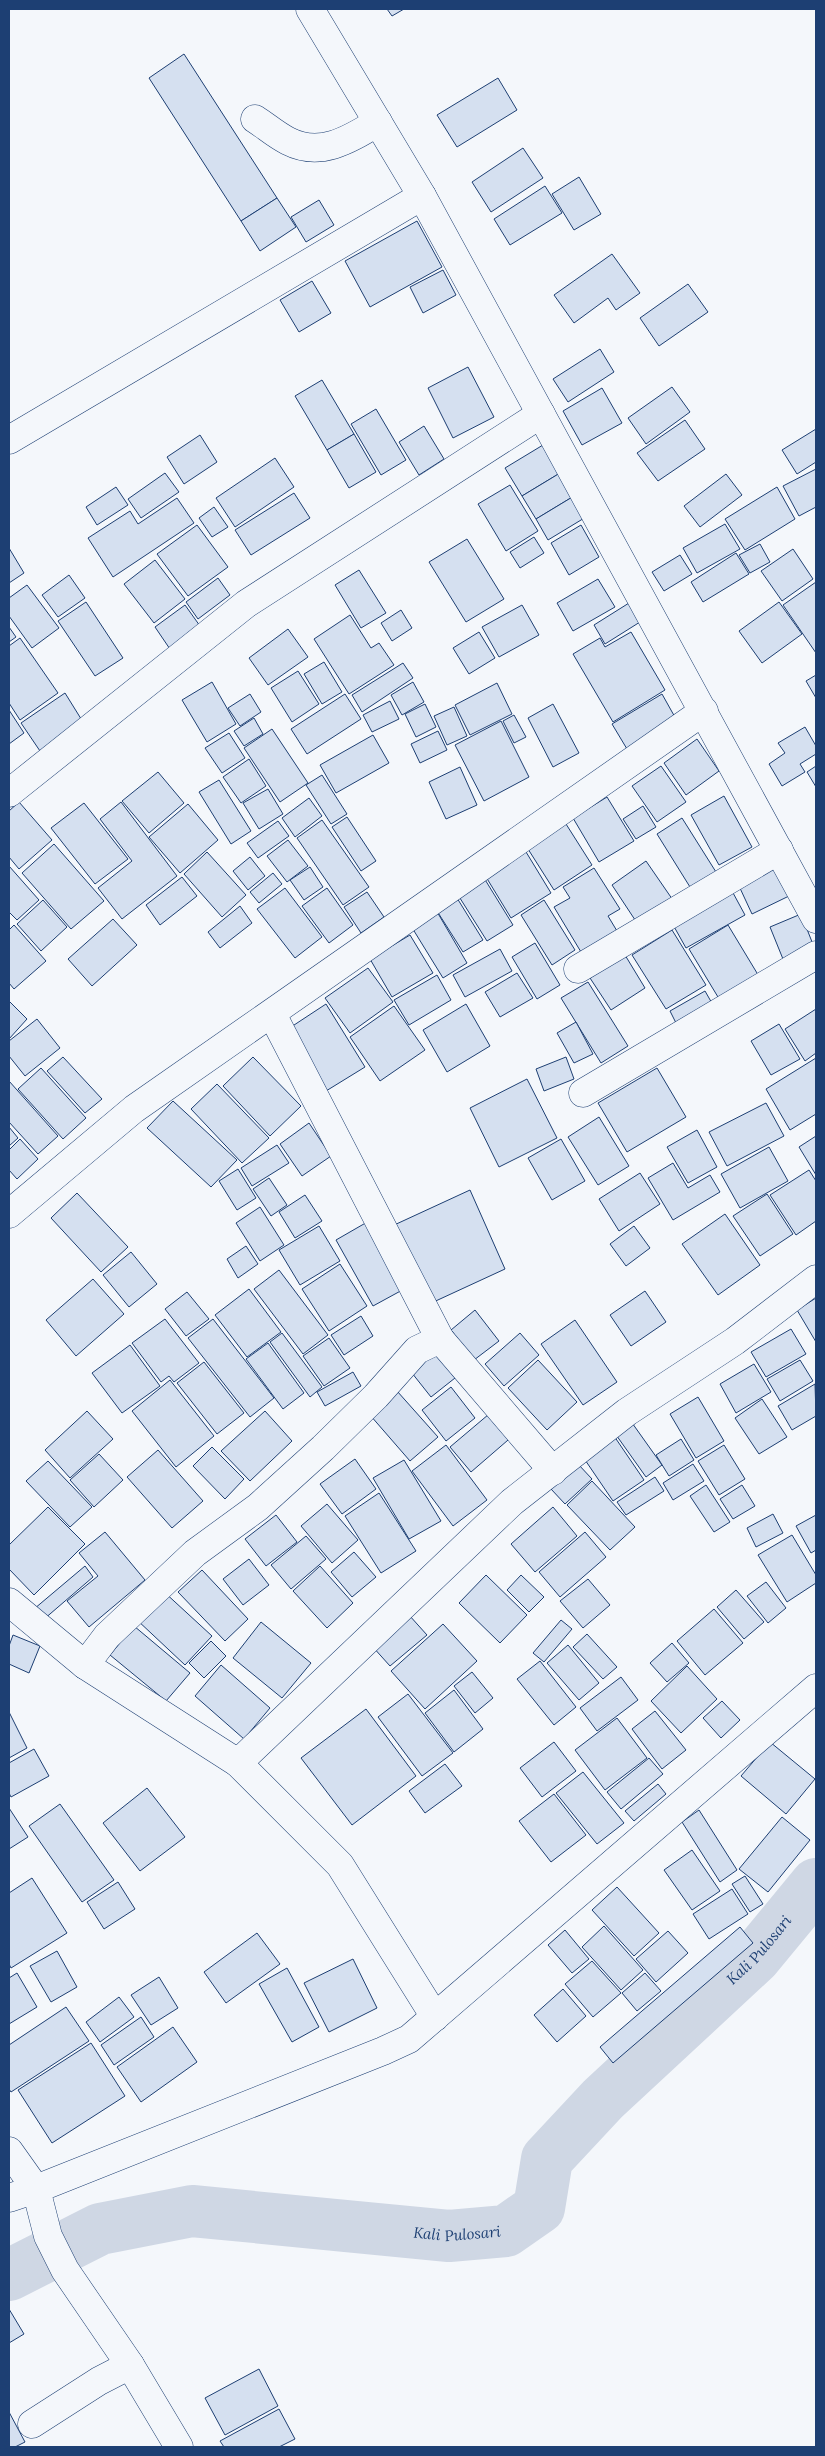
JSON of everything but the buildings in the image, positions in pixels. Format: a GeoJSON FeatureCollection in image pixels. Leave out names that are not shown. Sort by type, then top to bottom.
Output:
{"type":"FeatureCollection","features":[{"type":"Feature","properties":{"kind":"street"},"geometry":{"type":"LineString","coordinates":[[310,9],[422,196],[816,919]]}},
{"type":"Feature","properties":{"kind":"street"},"geometry":{"type":"LineString","coordinates":[[255,119],[288,142],[314,148],[335,145],[378,122]]}},
{"type":"Feature","properties":{"kind":"street"},"geometry":{"type":"LineString","coordinates":[[9,440],[422,196]]}},
{"type":"Feature","properties":{"kind":"street"},"geometry":{"type":"LineString","coordinates":[[9,793],[246,604],[541,414]]}},
{"type":"Feature","properties":{"kind":"street"},"geometry":{"type":"LineString","coordinates":[[9,1214],[134,1109],[704,711]]}},
{"type":"Feature","properties":{"kind":"street"},"geometry":{"type":"LineString","coordinates":[[578,969],[779,850]]}},
{"type":"Feature","properties":{"kind":"street"},"geometry":{"type":"LineString","coordinates":[[583,1092],[816,955]]}},
{"type":"Feature","properties":{"kind":"street"},"geometry":{"type":"LineString","coordinates":[[272,1014],[440,1339],[553,1470]]}},
{"type":"Feature","properties":{"kind":"street"},"geometry":{"type":"LineString","coordinates":[[238,1763],[512,1502],[628,1412],[735,1341],[816,1279]]}},
{"type":"Feature","properties":{"kind":"street"},"geometry":{"type":"LineString","coordinates":[[85,1665],[107,1636],[195,1553],[258,1507],[330,1442],[376,1396],[417,1350],[440,1339]]}},
{"type":"Feature","properties":{"kind":"street"},"geometry":{"type":"LineString","coordinates":[[9,1602],[85,1665],[238,1763],[340,1865],[435,2017]]}},
{"type":"Feature","properties":{"kind":"street"},"geometry":{"type":"LineString","coordinates":[[9,2198],[36,2189],[409,2039],[816,1688]]}},
{"type":"Feature","properties":{"kind":"street"},"geometry":{"type":"LineString","coordinates":[[9,2151],[36,2189],[48,2236],[65,2270],[130,2365],[178,2447]]}},
{"type":"Feature","properties":{"kind":"street"},"geometry":{"type":"LineString","coordinates":[[32,2424],[99,2381],[130,2365]]}},
{"type":"Feature","properties":{"kind":"waterway","name":"Kali Pulosari"},"geometry":{"type":"LineString","coordinates":[[9,2275],[100,2229],[192,2211],[449,2236],[506,2231],[539,2208],[547,2159],[603,2099],[755,1958],[816,1884]]}}]}
